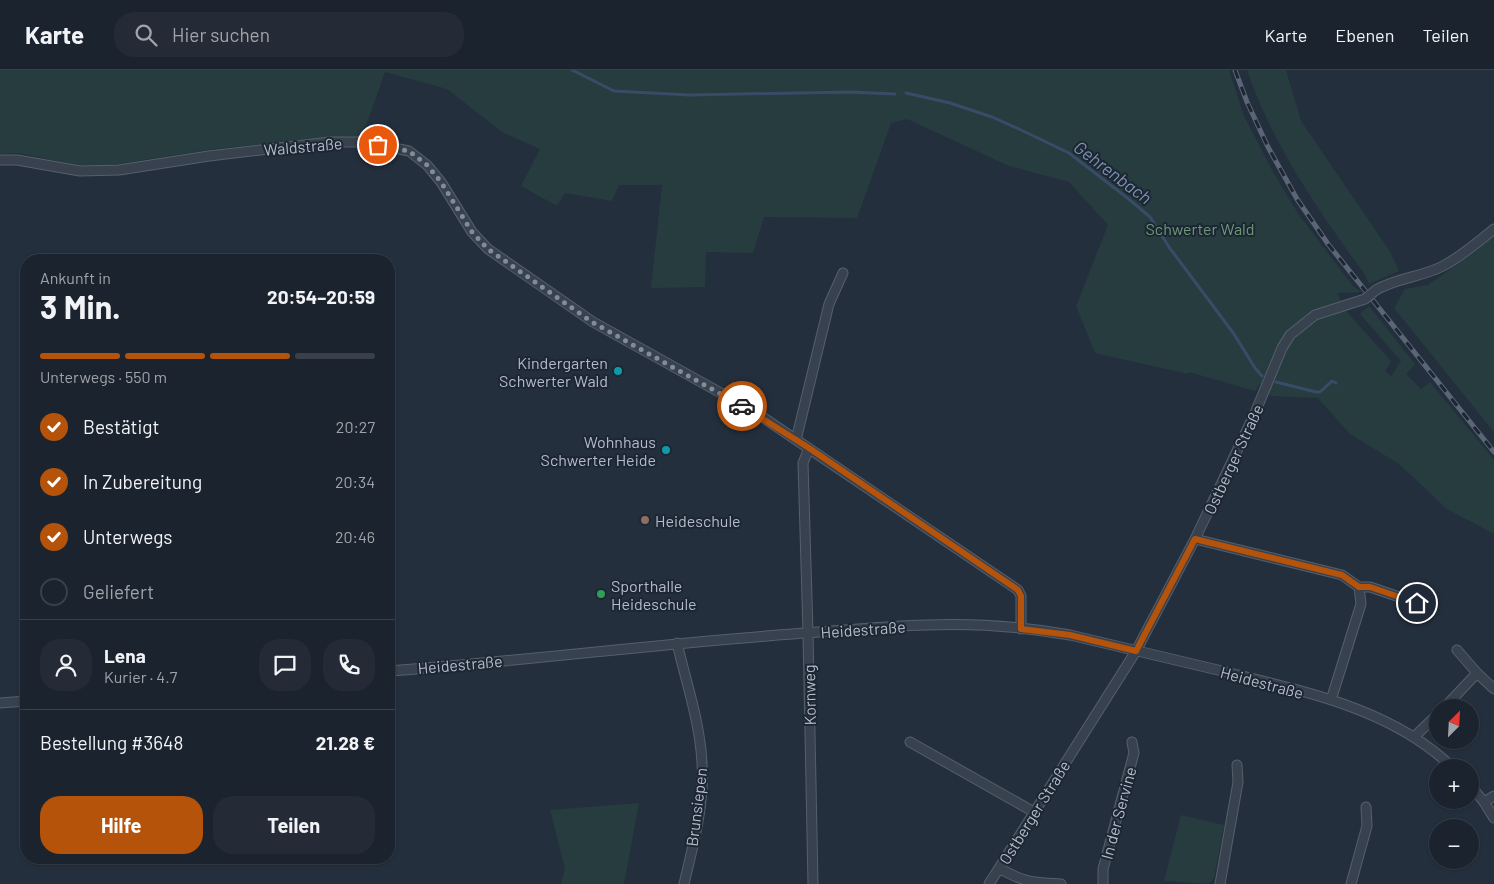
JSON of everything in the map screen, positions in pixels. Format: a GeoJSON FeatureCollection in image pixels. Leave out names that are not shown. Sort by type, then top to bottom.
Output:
{"type":"FeatureCollection","features":[{"type":"Feature","properties":{"kind":"street","name":"Waldstraße"},"geometry":{"type":"LineString","coordinates":[[0,160],[17,160],[80,171],[120,170],[209,156],[330,142],[363,142],[409,151],[427,165],[441,182],[472,232],[488,249],[592,322],[755,412],[1018,590],[1021,596],[1021,629]]}},
{"type":"Feature","properties":{"kind":"street","name":"Ostberger Straße"},"geometry":{"type":"LineString","coordinates":[[989,884],[1136,651],[1195,539],[1256,413],[1282,348],[1290,335],[1315,315],[1365,299],[1385,284],[1442,267],[1494,229]]}},
{"type":"Feature","properties":{"kind":"street"},"geometry":{"type":"LineString","coordinates":[[796,440],[829,304],[843,273]]}},
{"type":"Feature","properties":{"kind":"street","name":"Kornweg"},"geometry":{"type":"LineString","coordinates":[[809,448],[803,463],[813,884]]}},
{"type":"Feature","properties":{"kind":"street"},"geometry":{"type":"LineString","coordinates":[[1195,539],[1342,575],[1359,587],[1370,587],[1417,603]]}},
{"type":"Feature","properties":{"kind":"street"},"geometry":{"type":"LineString","coordinates":[[1331,700],[1361,604],[1359,587]]}},
{"type":"Feature","properties":{"kind":"street","name":"Heidestraße"},"geometry":{"type":"LineString","coordinates":[[395,671],[677,643],[927,624],[1021,629],[1070,635],[1265,682],[1331,700],[1352,707],[1414,737],[1445,759]]}},
{"type":"Feature","properties":{"kind":"street","name":"Brunsiepen"},"geometry":{"type":"LineString","coordinates":[[677,643],[700,739],[703,764],[698,825],[684,884]]}},
{"type":"Feature","properties":{"kind":"street"},"geometry":{"type":"LineString","coordinates":[[1457,650],[1494,689]]}},
{"type":"Feature","properties":{"kind":"street"},"geometry":{"type":"LineString","coordinates":[[1452,699],[1477,673]]}},
{"type":"Feature","properties":{"kind":"street"},"geometry":{"type":"LineString","coordinates":[[0,703],[20,701]]}},
{"type":"Feature","properties":{"kind":"street"},"geometry":{"type":"LineString","coordinates":[[1414,737],[1429,723]]}},
{"type":"Feature","properties":{"kind":"street"},"geometry":{"type":"LineString","coordinates":[[910,742],[1034,812]]}},
{"type":"Feature","properties":{"kind":"street","name":"In der Servine"},"geometry":{"type":"LineString","coordinates":[[1103,884],[1103,869],[1134,753],[1132,742]]}},
{"type":"Feature","properties":{"kind":"street"},"geometry":{"type":"LineString","coordinates":[[1220,884],[1238,782],[1237,765]]}},
{"type":"Feature","properties":{"kind":"street"},"geometry":{"type":"LineString","coordinates":[[1479,796],[1494,818]]}},
{"type":"Feature","properties":{"kind":"street"},"geometry":{"type":"LineString","coordinates":[[1484,802],[1494,796]]}},
{"type":"Feature","properties":{"kind":"street"},"geometry":{"type":"LineString","coordinates":[[1351,884],[1367,826],[1366,807]]}},
{"type":"Feature","properties":{"kind":"street"},"geometry":{"type":"LineString","coordinates":[[999,868],[1016,878],[1028,882],[1061,884]]}},
{"type":"Feature","properties":{"kind":"green space","name":"Schwerter Wald"},"geometry":{"type":"Polygon","coordinates":[[[0,70],[1229,70],[1244,116],[1273,172],[1299,215],[1353,286],[1361,292],[1337,293],[1346,311],[1391,361],[1385,371],[1391,376],[1401,361],[1360,314],[1369,306],[1415,364],[1406,374],[1421,389],[1430,382],[1494,460],[1494,534],[1447,509],[1399,464],[1350,434],[1318,398],[1271,396],[1260,384],[1255,391],[1189,372],[1188,374],[1095,353],[1076,306],[1108,225],[1069,182],[1009,166],[907,119],[891,123],[857,218],[764,217],[753,253],[706,252],[705,287],[651,288],[662,185],[619,185],[612,201],[565,193],[557,206],[521,186],[540,149],[502,132],[447,89],[385,72],[362,137],[330,137],[214,149],[118,164],[81,166],[18,153],[0,154],[0,70]]]}},
{"type":"Feature","properties":{"kind":"green space"},"geometry":{"type":"Polygon","coordinates":[[[1247,70],[1286,70],[1301,121],[1389,250],[1399,271],[1369,284],[1365,275],[1314,202],[1283,151],[1247,70]]]}},
{"type":"Feature","properties":{"kind":"green space"},"geometry":{"type":"Polygon","coordinates":[[[1494,236],[1494,432],[1394,308],[1405,289],[1428,285],[1494,236]]]}},
{"type":"Feature","properties":{"kind":"green space"},"geometry":{"type":"Polygon","coordinates":[[[639,803],[624,884],[561,884],[565,868],[550,810],[639,803]]]}},
{"type":"Feature","properties":{"kind":"green space"},"geometry":{"type":"Polygon","coordinates":[[[1181,815],[1224,825],[1214,878],[1208,884],[1164,881],[1181,815]]]}},
{"type":"Feature","properties":{"kind":"waterway","name":"Gehrenbach"},"geometry":{"type":"LineString","coordinates":[[572,70],[614,91],[689,95],[850,92],[895,94]]}},
{"type":"Feature","properties":{"kind":"waterway","name":"Gehrenbach"},"geometry":{"type":"LineString","coordinates":[[906,93],[950,103],[992,117],[1019,129],[1069,153],[1130,200],[1150,217],[1169,247],[1234,334],[1262,376]]}},
{"type":"Feature","properties":{"kind":"waterway"},"geometry":{"type":"LineString","coordinates":[[1276,382],[1316,392],[1320,392],[1332,381],[1336,383]]}},
{"type":"Feature","properties":{"kind":"railway"},"geometry":{"type":"LineString","coordinates":[[1235,70],[1247,102],[1268,147],[1297,199],[1328,244],[1494,452]]}},
{"type":"Feature","properties":{"kind":"way so far"},"geometry":{"type":"LineString","coordinates":[[378,145],[409,151],[427,165],[441,182],[472,232],[488,249],[592,322],[742,406]]}},
{"type":"Feature","properties":{"kind":"place","name":"Kindergarten Schwerter Wald"},"geometry":{"type":"Point","coordinates":[618,371]}},
{"type":"Feature","properties":{"kind":"place","name":"Wohnhaus Schwerter Heide"},"geometry":{"type":"Point","coordinates":[666,450]}},
{"type":"Feature","properties":{"kind":"place","name":"Heideschule"},"geometry":{"type":"Point","coordinates":[645,520]}},
{"type":"Feature","properties":{"kind":"place","name":"Sporthalle Heideschule"},"geometry":{"type":"Point","coordinates":[601,594]}},
{"type":"Feature","properties":{"kind":"route"},"geometry":{"type":"LineString","coordinates":[[742,406],[755,412],[1018,590],[1021,596],[1021,629],[1070,635],[1136,651],[1195,539],[1342,575],[1359,587],[1370,587],[1417,603]]}}]}
